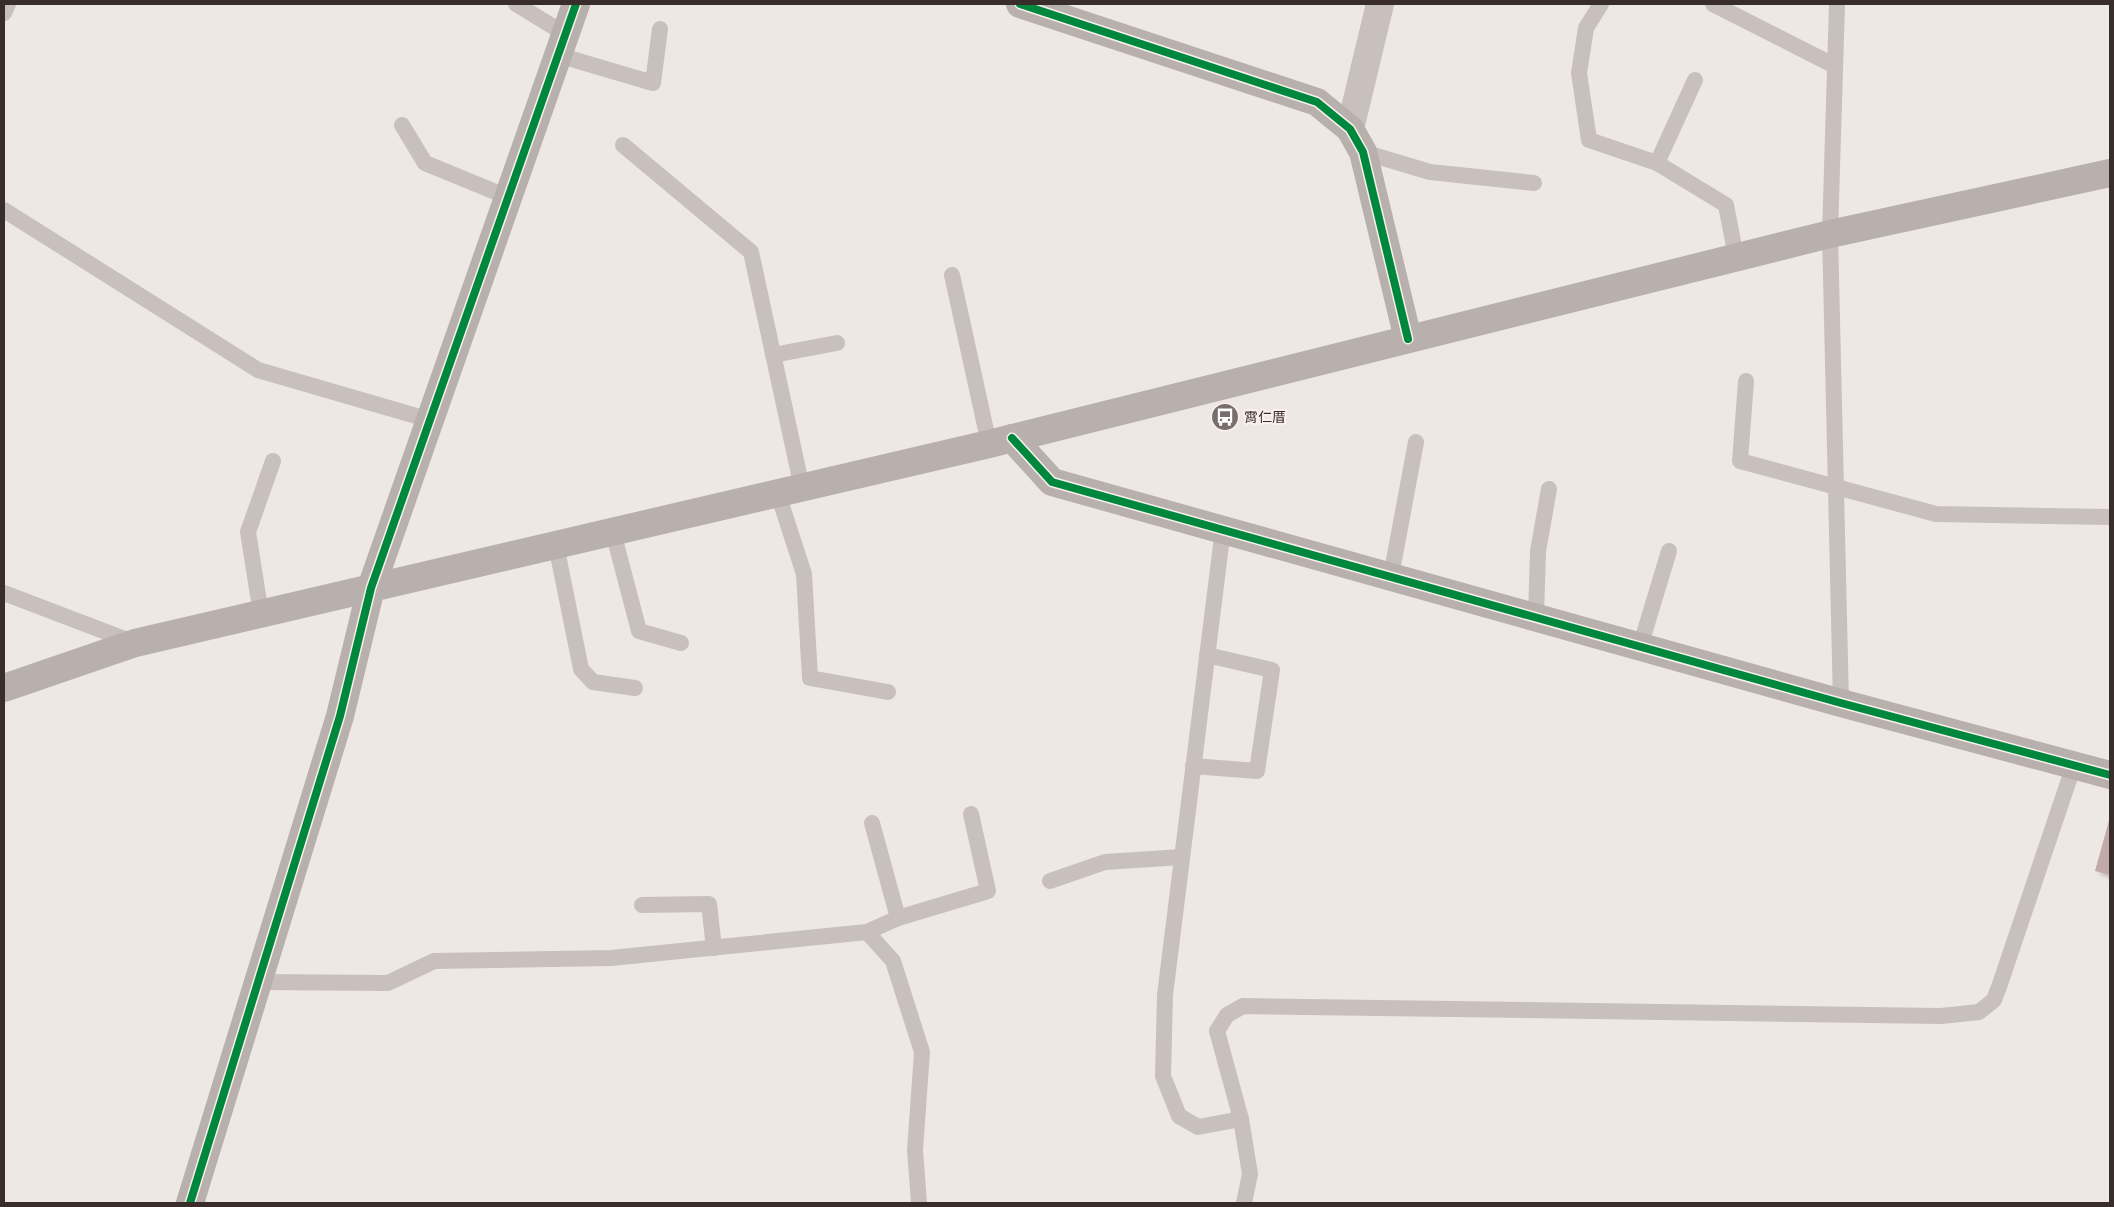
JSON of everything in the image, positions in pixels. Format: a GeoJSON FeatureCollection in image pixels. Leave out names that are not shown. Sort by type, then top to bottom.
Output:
{"type":"FeatureCollection","features":[{"type":"Feature","properties":{"kind":"street"},"geometry":{"type":"LineString","coordinates":[[190,1203],[340,716],[371,588],[576,4]]}},
{"type":"Feature","properties":{"kind":"street"},"geometry":{"type":"LineString","coordinates":[[1020,4],[1316,102],[1357,140]]}},
{"type":"Feature","properties":{"kind":"street"},"geometry":{"type":"LineString","coordinates":[[1380,4],[1357,140],[1408,339]]}},
{"type":"Feature","properties":{"kind":"street"},"geometry":{"type":"LineString","coordinates":[[4,688],[135,643],[1001,441],[1830,234],[2110,173]]}},
{"type":"Feature","properties":{"kind":"street"},"geometry":{"type":"LineString","coordinates":[[1001,441],[1052,482],[1840,703],[2110,775]]}},
{"type":"Feature","properties":{"kind":"lane"},"geometry":{"type":"LineString","coordinates":[[4,13],[8,4]]}},
{"type":"Feature","properties":{"kind":"lane"},"geometry":{"type":"LineString","coordinates":[[516,4],[561,45],[653,83],[660,29]]}},
{"type":"Feature","properties":{"kind":"lane"},"geometry":{"type":"LineString","coordinates":[[1601,4],[1586,28],[1579,73],[1589,140],[1656,163],[1726,205],[1736,257]]}},
{"type":"Feature","properties":{"kind":"lane"},"geometry":{"type":"LineString","coordinates":[[1713,4],[1835,66]]}},
{"type":"Feature","properties":{"kind":"lane"},"geometry":{"type":"LineString","coordinates":[[1837,4],[1830,234],[1840,703]]}},
{"type":"Feature","properties":{"kind":"lane"},"geometry":{"type":"LineString","coordinates":[[1656,163],[1695,80]]}},
{"type":"Feature","properties":{"kind":"lane"},"geometry":{"type":"LineString","coordinates":[[402,125],[426,163],[508,197]]}},
{"type":"Feature","properties":{"kind":"lane"},"geometry":{"type":"LineString","coordinates":[[1357,140],[1430,172],[1534,183]]}},
{"type":"Feature","properties":{"kind":"lane"},"geometry":{"type":"LineString","coordinates":[[622,145],[751,252],[773,355],[790,491],[804,574],[810,678],[888,692]]}},
{"type":"Feature","properties":{"kind":"lane"},"geometry":{"type":"LineString","coordinates":[[4,210],[258,370],[430,420]]}},
{"type":"Feature","properties":{"kind":"lane"},"geometry":{"type":"LineString","coordinates":[[952,275],[1001,441]]}},
{"type":"Feature","properties":{"kind":"lane"},"geometry":{"type":"LineString","coordinates":[[773,355],[837,343]]}},
{"type":"Feature","properties":{"kind":"lane"},"geometry":{"type":"LineString","coordinates":[[1746,381],[1740,462],[1936,514],[2110,517]]}},
{"type":"Feature","properties":{"kind":"lane"},"geometry":{"type":"LineString","coordinates":[[1391,576],[1416,442]]}},
{"type":"Feature","properties":{"kind":"lane"},"geometry":{"type":"LineString","coordinates":[[261,614],[248,532],[273,462]]}},
{"type":"Feature","properties":{"kind":"lane"},"geometry":{"type":"LineString","coordinates":[[1536,617],[1538,551],[1549,488]]}},
{"type":"Feature","properties":{"kind":"lane"},"geometry":{"type":"LineString","coordinates":[[1223,529],[1165,995],[1163,1076],[1179,1116],[1198,1127],[1241,1119]]}},
{"type":"Feature","properties":{"kind":"lane"},"geometry":{"type":"LineString","coordinates":[[613,532],[639,631],[681,643]]}},
{"type":"Feature","properties":{"kind":"lane"},"geometry":{"type":"LineString","coordinates":[[556,545],[581,669],[593,682],[635,688]]}},
{"type":"Feature","properties":{"kind":"lane"},"geometry":{"type":"LineString","coordinates":[[1640,647],[1669,551]]}},
{"type":"Feature","properties":{"kind":"lane"},"geometry":{"type":"LineString","coordinates":[[4,592],[135,643]]}},
{"type":"Feature","properties":{"kind":"lane"},"geometry":{"type":"LineString","coordinates":[[1193,766],[1257,771],[1272,670],[1207,655]]}},
{"type":"Feature","properties":{"kind":"lane"},"geometry":{"type":"LineString","coordinates":[[1244,1203],[1250,1174],[1241,1119],[1217,1031],[1227,1015],[1243,1006],[1941,1016],[1979,1012],[1994,1000],[2074,765]]}},
{"type":"Feature","properties":{"kind":"lane"},"geometry":{"type":"LineString","coordinates":[[258,982],[388,983],[434,961],[611,958],[867,932],[898,918],[988,891],[971,814]]}},
{"type":"Feature","properties":{"kind":"lane"},"geometry":{"type":"LineString","coordinates":[[872,824],[898,918]]}},
{"type":"Feature","properties":{"kind":"lane"},"geometry":{"type":"LineString","coordinates":[[1050,880],[1106,862],[1182,857]]}},
{"type":"Feature","properties":{"kind":"lane"},"geometry":{"type":"LineString","coordinates":[[642,905],[709,904],[714,948]]}},
{"type":"Feature","properties":{"kind":"lane"},"geometry":{"type":"LineString","coordinates":[[867,932],[893,961],[922,1052],[915,1150],[919,1203]]}},
{"type":"Feature","properties":{"kind":"building"},"geometry":{"type":"Polygon","coordinates":[[[2110,817],[2110,875],[2095,871],[2110,817]]]}},
{"type":"Feature","properties":{"kind":"cycle path"},"geometry":{"type":"LineString","coordinates":[[190,1203],[340,716],[371,588],[576,4]]}},
{"type":"Feature","properties":{"kind":"cycle path"},"geometry":{"type":"LineString","coordinates":[[1020,4],[1317,102],[1350,129],[1363,152],[1408,339]]}},
{"type":"Feature","properties":{"kind":"cycle path"},"geometry":{"type":"LineString","coordinates":[[1012,438],[1052,482],[1841,703],[2110,775]]}},
{"type":"Feature","properties":{"kind":"place","name":"霄仁厝"},"geometry":{"type":"Point","coordinates":[1225,417]}}]}
